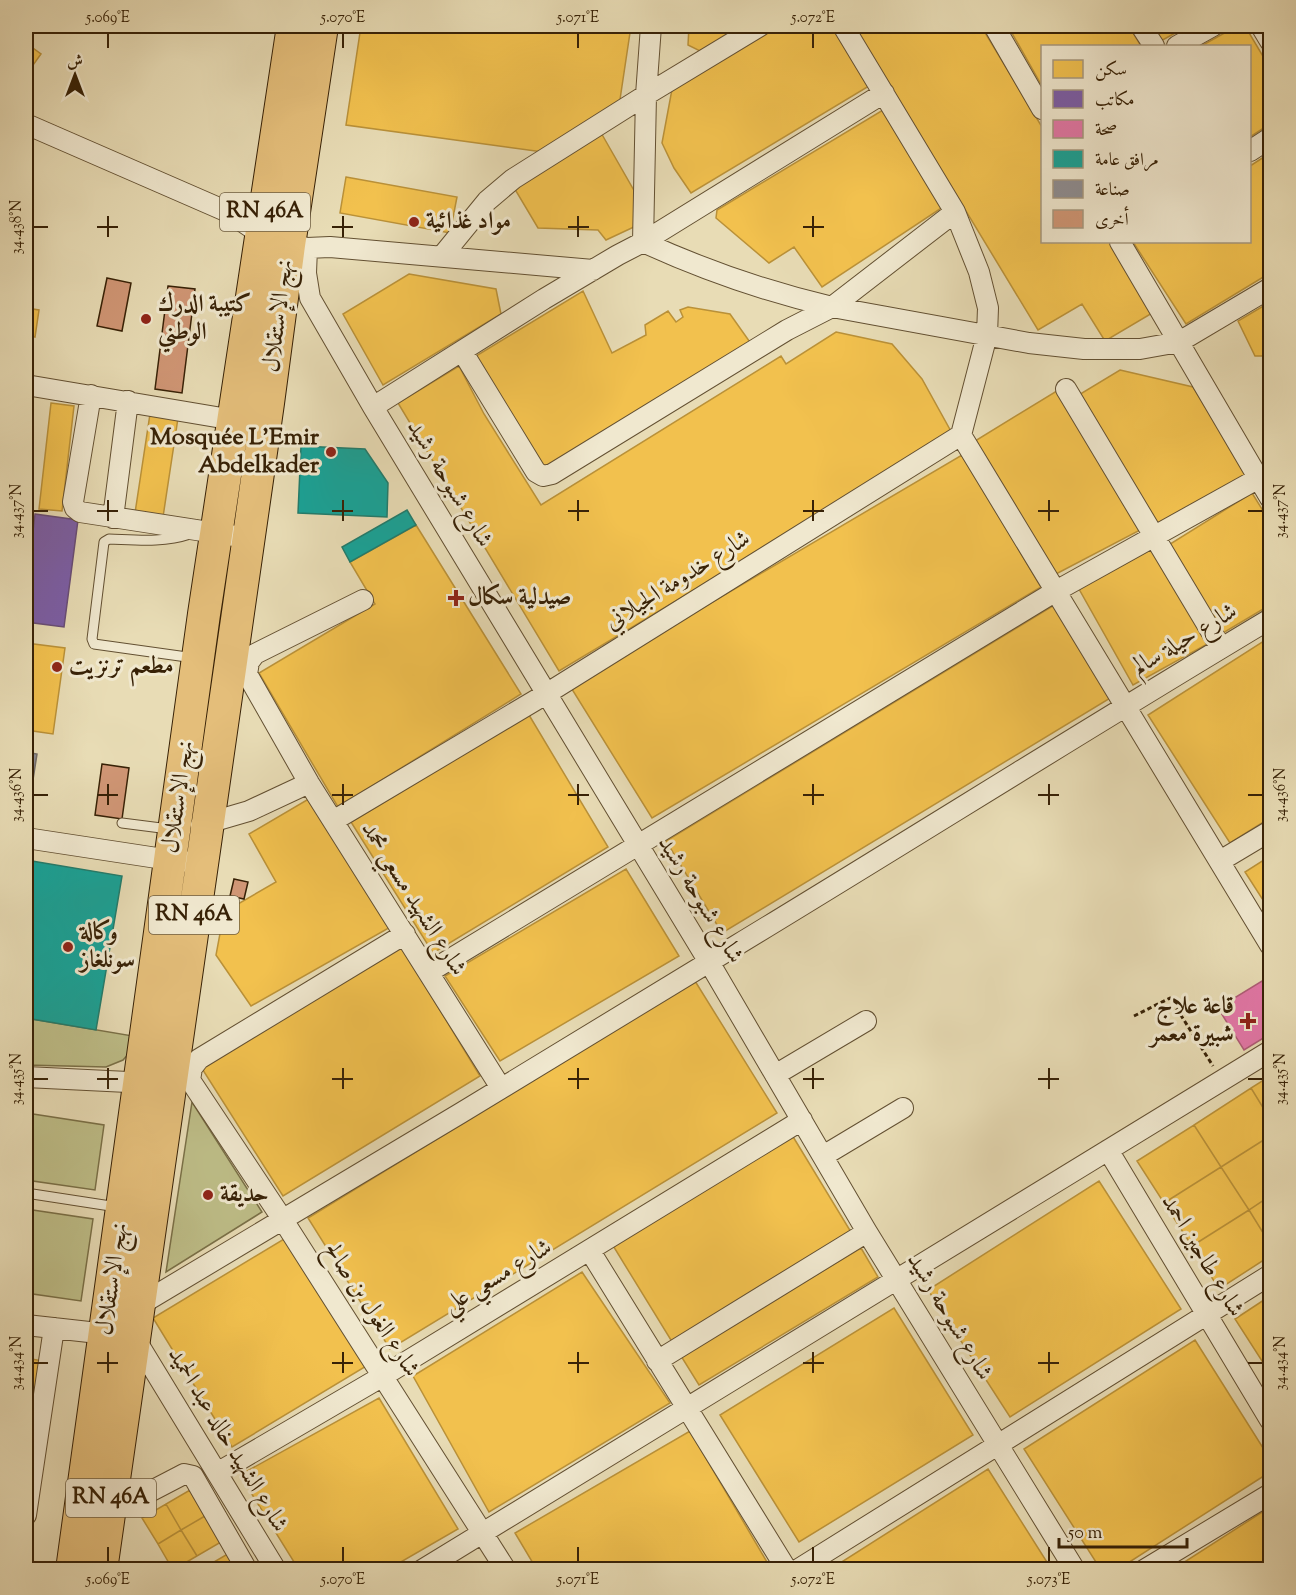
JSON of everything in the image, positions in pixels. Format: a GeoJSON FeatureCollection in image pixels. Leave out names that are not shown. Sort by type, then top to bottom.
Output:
{"type":"FeatureCollection","features":[{"type":"Feature","properties":{"kind":"main road","name":"نهج الإستقلال"},"geometry":{"type":"LineString","coordinates":[[101,1569],[109,1513],[120,1336],[154,1082],[172,845],[198,659],[207,532],[234,420],[286,243],[293,26]]}},
{"type":"Feature","properties":{"kind":"main road","name":"نهج الإستقلال"},"geometry":{"type":"LineString","coordinates":[[124,1304],[123,1208],[154,1082],[201,863],[248,538],[286,243],[322,26]]}},
{"type":"Feature","properties":{"kind":"main road","name":"نهج الإستقلال"},"geometry":{"type":"LineString","coordinates":[[72,1569],[120,1336]]}},
{"type":"Feature","properties":{"kind":"street"},"geometry":{"type":"LineString","coordinates":[[643,242],[646,95],[651,26]]}},
{"type":"Feature","properties":{"kind":"street"},"geometry":{"type":"LineString","coordinates":[[442,256],[487,201],[513,179],[760,26]]}},
{"type":"Feature","properties":{"kind":"street"},"geometry":{"type":"LineString","coordinates":[[843,26],[955,212],[979,272],[988,308],[987,335],[961,435],[1270,945]]}},
{"type":"Feature","properties":{"kind":"street"},"geometry":{"type":"LineString","coordinates":[[994,26],[1041,107]]}},
{"type":"Feature","properties":{"kind":"street"},"geometry":{"type":"LineString","coordinates":[[1141,26],[1153,45]]}},
{"type":"Feature","properties":{"kind":"street"},"geometry":{"type":"LineString","coordinates":[[1179,45],[1213,26]]}},
{"type":"Feature","properties":{"kind":"street"},"geometry":{"type":"LineString","coordinates":[[1261,26],[1270,41]]}},
{"type":"Feature","properties":{"kind":"street"},"geometry":{"type":"LineString","coordinates":[[373,407],[592,270],[643,242],[884,93]]}},
{"type":"Feature","properties":{"kind":"street"},"geometry":{"type":"LineString","coordinates":[[31,131],[228,212],[286,243],[592,270]]}},
{"type":"Feature","properties":{"kind":"street"},"geometry":{"type":"LineString","coordinates":[[1251,150],[1270,138]]}},
{"type":"Feature","properties":{"kind":"street"},"geometry":{"type":"LineString","coordinates":[[462,351],[536,472],[543,476],[552,474],[787,330],[832,307],[955,212]]}},
{"type":"Feature","properties":{"kind":"street"},"geometry":{"type":"LineString","coordinates":[[643,242],[690,263],[832,307],[1029,343],[1084,349],[1140,349],[1179,342],[1270,288]]}},
{"type":"Feature","properties":{"kind":"street","name":"شارع شبوحة رشيد"},"geometry":{"type":"LineString","coordinates":[[286,243],[306,273],[310,298],[373,407],[709,962],[867,1232],[1075,1569]]}},
{"type":"Feature","properties":{"kind":"street"},"geometry":{"type":"LineString","coordinates":[[1121,243],[1270,498]]}},
{"type":"Feature","properties":{"kind":"street"},"geometry":{"type":"LineString","coordinates":[[26,385],[234,420]]}},
{"type":"Feature","properties":{"kind":"street"},"geometry":{"type":"LineString","coordinates":[[1066,388],[1221,648]]}},
{"type":"Feature","properties":{"kind":"street"},"geometry":{"type":"LineString","coordinates":[[91,395],[73,502],[75,508],[80,512],[113,518],[248,538]]}},
{"type":"Feature","properties":{"kind":"street"},"geometry":{"type":"LineString","coordinates":[[113,518],[128,401]]}},
{"type":"Feature","properties":{"kind":"street","name":"شارع خدومة الجيلاني"},"geometry":{"type":"LineString","coordinates":[[333,821],[546,694],[961,435]]}},
{"type":"Feature","properties":{"kind":"street"},"geometry":{"type":"LineString","coordinates":[[429,972],[1056,591],[1259,478]]}},
{"type":"Feature","properties":{"kind":"street","name":"شارع الشهيد مسعي محمد"},"geometry":{"type":"LineString","coordinates":[[363,600],[255,654],[249,662],[248,674],[309,783],[501,1088]]}},
{"type":"Feature","properties":{"kind":"street","name":"شارع حيلة سالم"},"geometry":{"type":"LineString","coordinates":[[124,1304],[283,1220],[709,962],[1125,705],[1270,619]]}},
{"type":"Feature","properties":{"kind":"street"},"geometry":{"type":"LineString","coordinates":[[172,845],[207,824],[249,811],[309,783]]}},
{"type":"Feature","properties":{"kind":"street"},"geometry":{"type":"LineString","coordinates":[[1220,861],[1270,831]]}},
{"type":"Feature","properties":{"kind":"street"},"geometry":{"type":"LineString","coordinates":[[26,838],[172,845],[201,863]]}},
{"type":"Feature","properties":{"kind":"street"},"geometry":{"type":"LineString","coordinates":[[26,1077],[154,1082],[192,1068],[198,1059],[405,934]]}},
{"type":"Feature","properties":{"kind":"street"},"geometry":{"type":"LineString","coordinates":[[775,1075],[866,1021]]}},
{"type":"Feature","properties":{"kind":"street"},"geometry":{"type":"LineString","coordinates":[[422,1569],[1270,1051]]}},
{"type":"Feature","properties":{"kind":"street","name":"شارع الغول بن صالح"},"geometry":{"type":"LineString","coordinates":[[154,1082],[283,1220],[506,1569]]}},
{"type":"Feature","properties":{"kind":"street"},"geometry":{"type":"LineString","coordinates":[[823,1156],[903,1108]]}},
{"type":"Feature","properties":{"kind":"street","name":"شارع مسعي علي"},"geometry":{"type":"LineString","coordinates":[[217,1473],[383,1376],[802,1120]]}},
{"type":"Feature","properties":{"kind":"street","name":"شارع طاجين احمد"},"geometry":{"type":"LineString","coordinates":[[1108,1150],[1270,1419]]}},
{"type":"Feature","properties":{"kind":"street"},"geometry":{"type":"LineString","coordinates":[[657,1361],[867,1232]]}},
{"type":"Feature","properties":{"kind":"street"},"geometry":{"type":"LineString","coordinates":[[590,1251],[787,1569]]}},
{"type":"Feature","properties":{"kind":"street"},"geometry":{"type":"LineString","coordinates":[[797,1569],[1208,1316],[1270,1275]]}},
{"type":"Feature","properties":{"kind":"street"},"geometry":{"type":"LineString","coordinates":[[26,1325],[120,1336]]}},
{"type":"Feature","properties":{"kind":"street"},"geometry":{"type":"LineString","coordinates":[[26,1510],[32,1433],[54,1328]]}},
{"type":"Feature","properties":{"kind":"street","name":"شارع الشهيد خالد عبد الحميد"},"geometry":{"type":"LineString","coordinates":[[120,1336],[217,1473],[276,1569]]}},
{"type":"Feature","properties":{"kind":"street"},"geometry":{"type":"LineString","coordinates":[[109,1513],[184,1473],[189,1473],[193,1476],[248,1569]]}},
{"type":"Feature","properties":{"kind":"street"},"geometry":{"type":"LineString","coordinates":[[1144,1569],[1270,1494]]}},
{"type":"Feature","properties":{"kind":"lane"},"geometry":{"type":"LineString","coordinates":[[198,659],[94,644],[92,639],[104,542],[109,539],[155,541],[207,532]]}},
{"type":"Feature","properties":{"kind":"lane"},"geometry":{"type":"LineString","coordinates":[[122,823],[172,845]]}},
{"type":"Feature","properties":{"kind":"lane"},"geometry":{"type":"LineString","coordinates":[[26,1194],[123,1208]]}},
{"type":"Feature","properties":{"kind":"path"},"geometry":{"type":"LineString","coordinates":[[1134,1016],[1170,998],[1222,1081]]}},
{"type":"Feature","properties":{"kind":"green space"},"geometry":{"type":"Polygon","coordinates":[[[26,1018],[133,1036],[131,1051],[123,1060],[106,1067],[26,1065],[26,1018]]]}},
{"type":"Feature","properties":{"kind":"green space"},"geometry":{"type":"Polygon","coordinates":[[[192,1102],[262,1212],[166,1272],[192,1102]]]}},
{"type":"Feature","properties":{"kind":"green space"},"geometry":{"type":"Polygon","coordinates":[[[33,1114],[104,1125],[95,1190],[26,1180],[33,1114]]]}},
{"type":"Feature","properties":{"kind":"green space"},"geometry":{"type":"Polygon","coordinates":[[[26,1209],[93,1219],[81,1301],[26,1293],[26,1209]]]}},
{"type":"Feature","properties":{"kind":"building: سكن"},"geometry":{"type":"Polygon","coordinates":[[[361,26],[631,26],[619,106],[543,152],[346,125],[361,26]]]}},
{"type":"Feature","properties":{"kind":"building: سكن"},"geometry":{"type":"Polygon","coordinates":[[[689,26],[742,26],[700,51],[688,45],[689,26]]]}},
{"type":"Feature","properties":{"kind":"building: سكن"},"geometry":{"type":"Polygon","coordinates":[[[771,26],[832,26],[869,86],[691,193],[674,168],[662,143],[673,84],[771,26]]]}},
{"type":"Feature","properties":{"kind":"building: سكن"},"geometry":{"type":"Polygon","coordinates":[[[854,26],[981,26],[1041,125],[1041,243],[1112,243],[1154,312],[1105,341],[1082,304],[1038,330],[854,26]]]}},
{"type":"Feature","properties":{"kind":"building: سكن"},"geometry":{"type":"Polygon","coordinates":[[[1008,26],[1129,26],[1140,45],[1041,45],[1041,84],[1008,26]]]}},
{"type":"Feature","properties":{"kind":"building: سكن"},"geometry":{"type":"Polygon","coordinates":[[[1149,26],[1188,26],[1159,42],[1149,26]]]}},
{"type":"Feature","properties":{"kind":"building: سكن"},"geometry":{"type":"Polygon","coordinates":[[[1237,26],[1245,26],[1270,68],[1270,124],[1251,136],[1251,45],[1203,45],[1237,26]]]}},
{"type":"Feature","properties":{"kind":"building: سكن"},"geometry":{"type":"Polygon","coordinates":[[[26,43],[41,54],[26,75],[26,43]]]}},
{"type":"Feature","properties":{"kind":"building: سكن"},"geometry":{"type":"Polygon","coordinates":[[[883,110],[943,207],[822,287],[794,247],[769,263],[716,218],[717,210],[883,110]]]}},
{"type":"Feature","properties":{"kind":"building: سكن"},"geometry":{"type":"Polygon","coordinates":[[[600,131],[636,194],[636,226],[606,240],[598,230],[538,228],[513,186],[600,131]]]}},
{"type":"Feature","properties":{"kind":"building: سكن"},"geometry":{"type":"Polygon","coordinates":[[[1270,153],[1270,273],[1186,324],[1134,243],[1251,243],[1251,165],[1270,153]]]}},
{"type":"Feature","properties":{"kind":"building: سكن"},"geometry":{"type":"Polygon","coordinates":[[[346,177],[457,197],[450,233],[340,213],[346,177]]]}},
{"type":"Feature","properties":{"kind":"building: سكن"},"geometry":{"type":"Polygon","coordinates":[[[409,274],[496,289],[501,314],[383,385],[343,314],[409,274]]]}},
{"type":"Feature","properties":{"kind":"building: سكن"},"geometry":{"type":"Polygon","coordinates":[[[583,291],[612,353],[646,335],[645,325],[668,311],[676,322],[683,317],[680,310],[688,307],[730,314],[752,345],[542,469],[476,356],[583,291]]]}},
{"type":"Feature","properties":{"kind":"building: سكن"},"geometry":{"type":"Polygon","coordinates":[[[1270,302],[1270,356],[1255,356],[1238,321],[1270,302]]]}},
{"type":"Feature","properties":{"kind":"building: سكن"},"geometry":{"type":"Polygon","coordinates":[[[26,308],[39,310],[35,337],[26,335],[26,308]]]}},
{"type":"Feature","properties":{"kind":"building: سكن"},"geometry":{"type":"Polygon","coordinates":[[[836,332],[892,344],[922,379],[953,435],[559,671],[398,403],[459,366],[484,414],[541,505],[781,356],[786,364],[836,332]]]}},
{"type":"Feature","properties":{"kind":"building: سكن"},"geometry":{"type":"Polygon","coordinates":[[[1120,370],[1193,387],[1247,475],[1157,528],[1077,396],[1120,370]]]}},
{"type":"Feature","properties":{"kind":"building: سكن"},"geometry":{"type":"Polygon","coordinates":[[[1060,389],[1144,528],[1056,574],[975,441],[1060,389]]]}},
{"type":"Feature","properties":{"kind":"building: سكن"},"geometry":{"type":"Polygon","coordinates":[[[51,403],[74,406],[62,511],[39,509],[51,403]]]}},
{"type":"Feature","properties":{"kind":"building: سكن"},"geometry":{"type":"Polygon","coordinates":[[[150,414],[178,418],[163,517],[135,513],[150,414]]]}},
{"type":"Feature","properties":{"kind":"building: سكن"},"geometry":{"type":"Polygon","coordinates":[[[962,455],[1041,587],[652,818],[570,686],[962,455]]]}},
{"type":"Feature","properties":{"kind":"building: سكن"},"geometry":{"type":"Polygon","coordinates":[[[1252,493],[1270,522],[1270,605],[1223,633],[1167,546],[1252,493]]]}},
{"type":"Feature","properties":{"kind":"building: سكن"},"geometry":{"type":"Polygon","coordinates":[[[416,525],[521,694],[338,807],[259,673],[375,604],[350,562],[416,525]]]}},
{"type":"Feature","properties":{"kind":"building: سكن"},"geometry":{"type":"Polygon","coordinates":[[[1157,546],[1211,642],[1133,685],[1079,589],[1157,546]]]}},
{"type":"Feature","properties":{"kind":"building: سكن"},"geometry":{"type":"Polygon","coordinates":[[[1056,604],[1112,697],[722,933],[666,841],[1056,604]]]}},
{"type":"Feature","properties":{"kind":"building: سكن"},"geometry":{"type":"Polygon","coordinates":[[[1270,637],[1270,818],[1230,843],[1148,715],[1270,637]]]}},
{"type":"Feature","properties":{"kind":"building: سكن"},"geometry":{"type":"Polygon","coordinates":[[[26,643],[65,648],[53,734],[26,730],[26,643]]]}},
{"type":"Feature","properties":{"kind":"building: سكن"},"geometry":{"type":"Polygon","coordinates":[[[529,715],[608,847],[433,953],[351,822],[529,715]]]}},
{"type":"Feature","properties":{"kind":"building: سكن"},"geometry":{"type":"Polygon","coordinates":[[[312,797],[394,925],[251,1006],[216,955],[224,912],[276,882],[249,834],[312,797]]]}},
{"type":"Feature","properties":{"kind":"building: سكن"},"geometry":{"type":"Polygon","coordinates":[[[1270,856],[1270,911],[1245,872],[1270,856]]]}},
{"type":"Feature","properties":{"kind":"building: سكن"},"geometry":{"type":"Polygon","coordinates":[[[626,869],[679,956],[500,1061],[445,976],[626,869]]]}},
{"type":"Feature","properties":{"kind":"building: سكن"},"geometry":{"type":"Polygon","coordinates":[[[401,946],[480,1076],[283,1196],[201,1067],[401,946]]]}},
{"type":"Feature","properties":{"kind":"building: سكن"},"geometry":{"type":"Polygon","coordinates":[[[695,981],[777,1113],[390,1349],[308,1218],[695,981]]]}},
{"type":"Feature","properties":{"kind":"building: سكن"},"geometry":{"type":"Polygon","coordinates":[[[1270,1076],[1270,1119],[1251,1088],[1270,1076]]]}},
{"type":"Feature","properties":{"kind":"building: سكن"},"geometry":{"type":"Polygon","coordinates":[[[1251,1088],[1270,1119],[1270,1136],[1221,1167],[1194,1125],[1251,1088]]]}},
{"type":"Feature","properties":{"kind":"building: سكن"},"geometry":{"type":"Polygon","coordinates":[[[1194,1125],[1221,1167],[1164,1203],[1137,1161],[1194,1125]]]}},
{"type":"Feature","properties":{"kind":"building: سكن"},"geometry":{"type":"Polygon","coordinates":[[[792,1135],[854,1237],[674,1345],[612,1244],[792,1135]]]}},
{"type":"Feature","properties":{"kind":"building: سكن"},"geometry":{"type":"Polygon","coordinates":[[[1270,1136],[1270,1196],[1249,1210],[1221,1167],[1270,1136]]]}},
{"type":"Feature","properties":{"kind":"building: سكن"},"geometry":{"type":"Polygon","coordinates":[[[1221,1167],[1249,1210],[1192,1246],[1164,1203],[1221,1167]]]}},
{"type":"Feature","properties":{"kind":"building: سكن"},"geometry":{"type":"Polygon","coordinates":[[[1099,1181],[1181,1309],[1010,1417],[928,1290],[1099,1181]]]}},
{"type":"Feature","properties":{"kind":"building: سكن"},"geometry":{"type":"Polygon","coordinates":[[[1270,1196],[1270,1244],[1249,1210],[1270,1196]]]}},
{"type":"Feature","properties":{"kind":"building: سكن"},"geometry":{"type":"Polygon","coordinates":[[[1249,1210],[1270,1244],[1270,1256],[1219,1289],[1192,1246],[1249,1210]]]}},
{"type":"Feature","properties":{"kind":"building: سكن"},"geometry":{"type":"Polygon","coordinates":[[[289,1236],[368,1365],[232,1447],[153,1318],[289,1236]]]}},
{"type":"Feature","properties":{"kind":"building: سكن"},"geometry":{"type":"Polygon","coordinates":[[[861,1248],[878,1277],[699,1385],[681,1356],[861,1248]]]}},
{"type":"Feature","properties":{"kind":"building: سكن"},"geometry":{"type":"Polygon","coordinates":[[[582,1272],[670,1403],[489,1512],[413,1376],[582,1272]]]}},
{"type":"Feature","properties":{"kind":"building: سكن"},"geometry":{"type":"Polygon","coordinates":[[[1270,1296],[1270,1356],[1262,1361],[1235,1319],[1270,1296]]]}},
{"type":"Feature","properties":{"kind":"building: سكن"},"geometry":{"type":"Polygon","coordinates":[[[894,1308],[973,1435],[799,1542],[720,1415],[894,1308]]]}},
{"type":"Feature","properties":{"kind":"building: سكن"},"geometry":{"type":"Polygon","coordinates":[[[1195,1340],[1270,1459],[1270,1472],[1117,1570],[1101,1570],[1024,1449],[1195,1340]]]}},
{"type":"Feature","properties":{"kind":"building: سكن"},"geometry":{"type":"Polygon","coordinates":[[[1270,1356],[1270,1374],[1262,1361],[1270,1356]]]}},
{"type":"Feature","properties":{"kind":"building: سكن"},"geometry":{"type":"Polygon","coordinates":[[[26,1358],[43,1361],[33,1419],[26,1417],[26,1358]]]}},
{"type":"Feature","properties":{"kind":"building: سكن"},"geometry":{"type":"Polygon","coordinates":[[[379,1398],[458,1529],[387,1570],[299,1570],[240,1475],[379,1398]]]}},
{"type":"Feature","properties":{"kind":"building: سكن"},"geometry":{"type":"Polygon","coordinates":[[[690,1431],[767,1562],[753,1570],[537,1570],[515,1533],[690,1431]]]}},
{"type":"Feature","properties":{"kind":"building: سكن"},"geometry":{"type":"Polygon","coordinates":[[[988,1469],[1052,1570],[829,1570],[988,1469]]]}},
{"type":"Feature","properties":{"kind":"building: سكن"},"geometry":{"type":"Polygon","coordinates":[[[190,1490],[205,1516],[181,1530],[166,1504],[190,1490]]]}},
{"type":"Feature","properties":{"kind":"building: سكن"},"geometry":{"type":"Polygon","coordinates":[[[166,1504],[181,1530],[158,1544],[142,1518],[166,1504]]]}},
{"type":"Feature","properties":{"kind":"building: سكن"},"geometry":{"type":"Polygon","coordinates":[[[1270,1507],[1270,1570],[1172,1570],[1270,1507]]]}},
{"type":"Feature","properties":{"kind":"building: سكن"},"geometry":{"type":"Polygon","coordinates":[[[205,1516],[221,1542],[197,1556],[181,1530],[205,1516]]]}},
{"type":"Feature","properties":{"kind":"building: سكن"},"geometry":{"type":"Polygon","coordinates":[[[181,1530],[197,1556],[173,1570],[158,1544],[181,1530]]]}},
{"type":"Feature","properties":{"kind":"building: سكن"},"geometry":{"type":"Polygon","coordinates":[[[231,1552],[241,1570],[209,1570],[207,1566],[231,1552]]]}},
{"type":"Feature","properties":{"kind":"building: سكن"},"geometry":{"type":"Polygon","coordinates":[[[483,1563],[487,1570],[472,1570],[483,1563]]]}},
{"type":"Feature","properties":{"kind":"building: مكاتب"},"geometry":{"type":"Polygon","coordinates":[[[35,514],[78,520],[64,627],[26,622],[26,591],[35,514]]]}},
{"type":"Feature","properties":{"kind":"building: صحة","name":"قاعة علاج شبيرة معمر"},"geometry":{"type":"Polygon","coordinates":[[[1262,981],[1270,994],[1270,1034],[1244,1050],[1218,1008],[1262,981]]]}},
{"type":"Feature","properties":{"kind":"building: مرافق عامة"},"geometry":{"type":"Polygon","coordinates":[[[301,446],[365,449],[388,483],[387,517],[298,513],[301,446]]]}},
{"type":"Feature","properties":{"kind":"building: مرافق عامة"},"geometry":{"type":"Polygon","coordinates":[[[407,510],[416,525],[350,562],[342,547],[407,510]]]}},
{"type":"Feature","properties":{"kind":"building: مرافق عامة","name":"وكالة سونلغاز"},"geometry":{"type":"Polygon","coordinates":[[[26,860],[122,876],[96,1030],[26,1018],[26,860]]]}},
{"type":"Feature","properties":{"kind":"building: صناعة"},"geometry":{"type":"Polygon","coordinates":[[[26,752],[37,754],[27,818],[26,818],[26,752]]]}},
{"type":"Feature","properties":{"kind":"building: أخرى"},"geometry":{"type":"Polygon","coordinates":[[[107,278],[131,283],[122,331],[97,326],[107,278]]]}},
{"type":"Feature","properties":{"kind":"building: أخرى"},"geometry":{"type":"Polygon","coordinates":[[[168,286],[195,289],[182,393],[155,389],[168,286]]]}},
{"type":"Feature","properties":{"kind":"building: أخرى"},"geometry":{"type":"Polygon","coordinates":[[[102,764],[129,768],[122,819],[95,815],[102,764]]]}},
{"type":"Feature","properties":{"kind":"building: أخرى"},"geometry":{"type":"Polygon","coordinates":[[[234,879],[248,882],[244,899],[230,896],[234,879]]]}},
{"type":"Feature","properties":{"kind":"place","name":"مواد غذائية"},"geometry":{"type":"Point","coordinates":[414,222]}},
{"type":"Feature","properties":{"kind":"place","name":"كتيبة الدرك الوطني"},"geometry":{"type":"Point","coordinates":[146,319]}},
{"type":"Feature","properties":{"kind":"place","name":"Mosquée L'Emir Abdelkader"},"geometry":{"type":"Point","coordinates":[331,452]}},
{"type":"Feature","properties":{"kind":"place","name":"صيدلية سكال"},"geometry":{"type":"Point","coordinates":[456,598]}},
{"type":"Feature","properties":{"kind":"place","name":"مطعم ترنزيت"},"geometry":{"type":"Point","coordinates":[57,667]}},
{"type":"Feature","properties":{"kind":"place","name":"وكالة سونلغاز"},"geometry":{"type":"Point","coordinates":[68,947]}},
{"type":"Feature","properties":{"kind":"place","name":"قاعة علاج شبيرة معمر"},"geometry":{"type":"Point","coordinates":[1248,1021]}},
{"type":"Feature","properties":{"kind":"place","name":"حديقة"},"geometry":{"type":"Point","coordinates":[208,1195]}}]}
